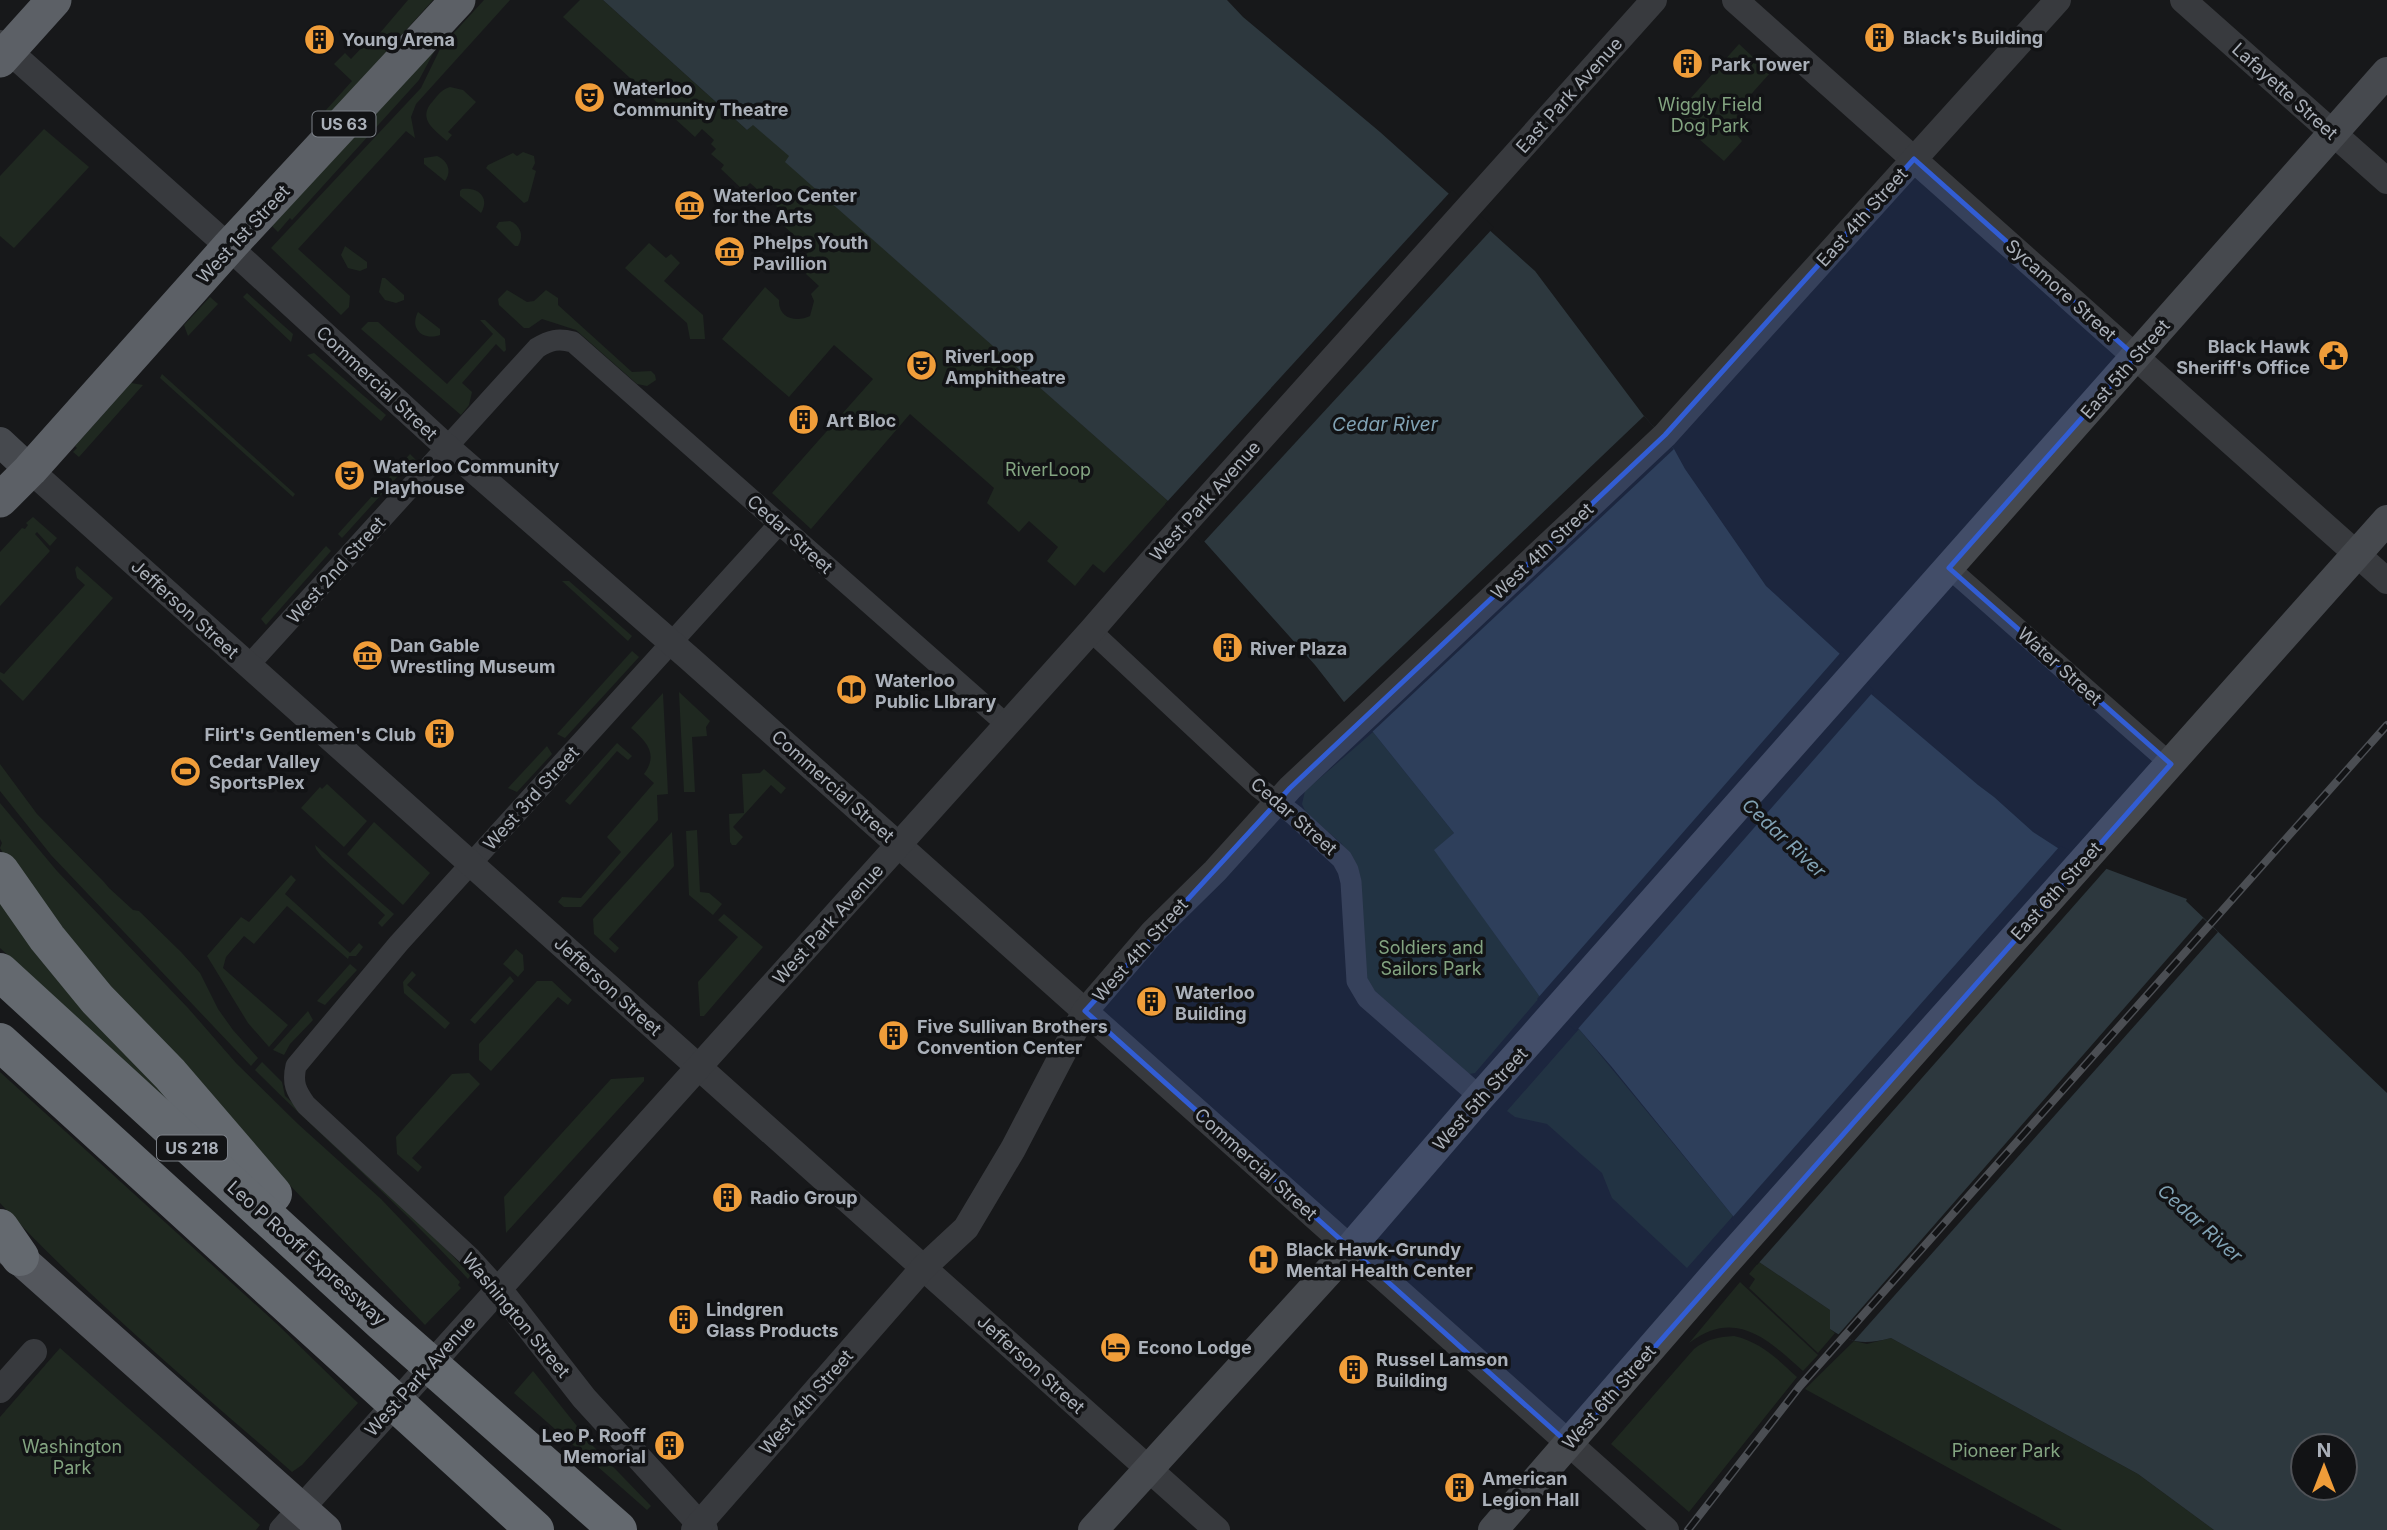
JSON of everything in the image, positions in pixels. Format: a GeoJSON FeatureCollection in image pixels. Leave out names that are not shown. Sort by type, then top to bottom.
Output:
{"type":"FeatureCollection","features":[{"type":"Feature","properties":{"kind":"highway"},"geometry":{"type":"LineString","coordinates":[[3,51],[54,0]]}},
{"type":"Feature","properties":{"kind":"highway","name":"West 1st Street"},"geometry":{"type":"LineString","coordinates":[[30,470],[229,247],[458,0]]}},
{"type":"Feature","properties":{"kind":"highway","name":"US 63"},"geometry":{"type":"LineString","coordinates":[[0,500],[30,470]]}},
{"type":"Feature","properties":{"kind":"highway"},"geometry":{"type":"LineString","coordinates":[[0,872],[47,938],[97,999],[170,1074],[383,1324]]}},
{"type":"Feature","properties":{"kind":"highway","name":"Leo P Rooff Expressway"},"geometry":{"type":"LineString","coordinates":[[0,972],[383,1324],[618,1530]]}},
{"type":"Feature","properties":{"kind":"highway","name":"US 218"},"geometry":{"type":"LineString","coordinates":[[0,1042],[535,1530]]}},
{"type":"Feature","properties":{"kind":"main road","name":"East 5th Street"},"geometry":{"type":"LineString","coordinates":[[1863,664],[2387,72]]}},
{"type":"Feature","properties":{"kind":"main road","name":"Jefferson Street"},"geometry":{"type":"LineString","coordinates":[[0,442],[30,470]]}},
{"type":"Feature","properties":{"kind":"main road","name":"East 6th Street"},"geometry":{"type":"LineString","coordinates":[[1725,1263],[2387,520]]}},
{"type":"Feature","properties":{"kind":"main road","name":"West 5th Street"},"geometry":{"type":"LineString","coordinates":[[1093,1530],[1350,1248],[1863,664]]}},
{"type":"Feature","properties":{"kind":"main road"},"geometry":{"type":"LineString","coordinates":[[7,1242],[303,1523]]}},
{"type":"Feature","properties":{"kind":"main road","name":"West 6th Street"},"geometry":{"type":"LineString","coordinates":[[1493,1530],[1725,1263]]}},
{"type":"Feature","properties":{"kind":"street","name":"East Park Avenue"},"geometry":{"type":"LineString","coordinates":[[1483,191],[1654,0]]}},
{"type":"Feature","properties":{"kind":"street","name":"Sycamore Street"},"geometry":{"type":"LineString","coordinates":[[1735,0],[2387,581]]}},
{"type":"Feature","properties":{"kind":"street","name":"East 4th Street"},"geometry":{"type":"LineString","coordinates":[[1665,435],[2058,0]]}},
{"type":"Feature","properties":{"kind":"street","name":"Lafayette Street"},"geometry":{"type":"LineString","coordinates":[[2183,0],[2387,181]]}},
{"type":"Feature","properties":{"kind":"street","name":"Commercial Street"},"geometry":{"type":"LineString","coordinates":[[3,51],[229,247],[448,449],[672,642],[1666,1530]]}},
{"type":"Feature","properties":{"kind":"street","name":"West Park Avenue"},"geometry":{"type":"LineString","coordinates":[[303,1523],[499,1289],[1483,191]]}},
{"type":"Feature","properties":{"kind":"street","name":"West 2nd Street"},"geometry":{"type":"LineString","coordinates":[[249,666],[537,348],[549,341],[561,339],[573,342]]}},
{"type":"Feature","properties":{"kind":"street","name":"Cedar Street"},"geometry":{"type":"LineString","coordinates":[[573,342],[1007,725]]}},
{"type":"Feature","properties":{"kind":"street","name":"West 4th Street"},"geometry":{"type":"LineString","coordinates":[[699,1528],[923,1268],[966,1228],[991,1190],[1085,1011],[1153,932],[1215,871],[1277,801],[1665,435]]}},
{"type":"Feature","properties":{"kind":"street","name":"Jefferson Street"},"geometry":{"type":"LineString","coordinates":[[30,470],[1217,1530]]}},
{"type":"Feature","properties":{"kind":"street","name":"West 3rd Street"},"geometry":{"type":"LineString","coordinates":[[293,1079],[296,1066],[306,1053],[399,943],[779,524]]}},
{"type":"Feature","properties":{"kind":"street","name":"Water Street"},"geometry":{"type":"LineString","coordinates":[[1949,568],[2171,764]]}},
{"type":"Feature","properties":{"kind":"street","name":"Cedar Street"},"geometry":{"type":"LineString","coordinates":[[1091,631],[1259,788],[1342,859],[1348,870],[1357,981],[1367,998],[1480,1097]]}},
{"type":"Feature","properties":{"kind":"street","name":"Washington Street"},"geometry":{"type":"LineString","coordinates":[[293,1079],[296,1091],[306,1105],[471,1258],[499,1289],[584,1398],[699,1528]]}},
{"type":"Feature","properties":{"kind":"street"},"geometry":{"type":"LineString","coordinates":[[0,1390],[34,1352]]}},
{"type":"Feature","properties":{"kind":"highlighted area"},"geometry":{"type":"Polygon","coordinates":[[[1914,159],[2136,357],[1949,568],[2171,764],[1569,1444],[1085,1011],[1290,788],[1665,435],[1914,159]]]}},
{"type":"Feature","properties":{"kind":"green space"},"geometry":{"type":"Polygon","coordinates":[[[408,0],[433,0],[325,120],[318,119],[352,81],[334,64],[345,53],[351,59],[371,38],[374,40],[408,0]]]}},
{"type":"Feature","properties":{"kind":"green space"},"geometry":{"type":"Polygon","coordinates":[[[484,0],[510,0],[416,104],[411,117],[415,138],[406,131],[298,249],[350,296],[349,307],[341,315],[271,248],[421,88],[441,47],[484,0]]]}},
{"type":"Feature","properties":{"kind":"green space","name":"RiverLoop"},"geometry":{"type":"Polygon","coordinates":[[[580,0],[603,0],[747,130],[753,124],[790,156],[786,162],[1168,501],[1104,573],[1093,564],[1075,586],[1047,561],[1058,547],[1029,521],[1019,532],[987,503],[994,488],[910,414],[811,529],[772,493],[873,379],[834,345],[789,397],[722,339],[765,287],[779,300],[781,311],[785,315],[794,319],[810,316],[814,301],[811,294],[819,286],[806,274],[812,266],[803,258],[810,250],[784,226],[790,218],[750,183],[743,190],[721,169],[724,165],[711,154],[716,149],[711,144],[714,140],[702,129],[695,137],[563,17],[580,0]]]}},
{"type":"Feature","properties":{"kind":"green space","name":"Wiggly Field Dog Park"},"geometry":{"type":"Polygon","coordinates":[[[1739,44],[1770,73],[1737,110],[1736,134],[1742,141],[1724,161],[1674,117],[1739,44]]]}},
{"type":"Feature","properties":{"kind":"green space"},"geometry":{"type":"Polygon","coordinates":[[[437,46],[419,80],[292,220],[290,218],[278,232],[272,226],[437,46]]]}},
{"type":"Feature","properties":{"kind":"green space"},"geometry":{"type":"Polygon","coordinates":[[[450,87],[463,90],[476,102],[448,132],[452,135],[447,141],[429,123],[426,113],[438,94],[450,87]]]}},
{"type":"Feature","properties":{"kind":"green space"},"geometry":{"type":"Polygon","coordinates":[[[44,129],[89,167],[14,248],[0,236],[0,176],[44,129]]]}},
{"type":"Feature","properties":{"kind":"green space"},"geometry":{"type":"Polygon","coordinates":[[[523,152],[534,156],[532,169],[536,171],[528,201],[524,203],[486,168],[513,153],[517,156],[523,152]]]}},
{"type":"Feature","properties":{"kind":"green space"},"geometry":{"type":"Polygon","coordinates":[[[437,156],[448,167],[445,181],[424,164],[424,158],[437,156]]]}},
{"type":"Feature","properties":{"kind":"green space"},"geometry":{"type":"Polygon","coordinates":[[[462,189],[473,190],[481,195],[484,203],[481,213],[460,196],[462,189]]]}},
{"type":"Feature","properties":{"kind":"green space"},"geometry":{"type":"Polygon","coordinates":[[[510,221],[520,232],[518,246],[496,227],[499,222],[510,221]]]}},
{"type":"Feature","properties":{"kind":"green space"},"geometry":{"type":"Polygon","coordinates":[[[649,243],[666,258],[671,254],[680,263],[664,281],[703,315],[705,339],[690,339],[687,323],[625,268],[649,243]]]}},
{"type":"Feature","properties":{"kind":"green space"},"geometry":{"type":"Polygon","coordinates":[[[345,246],[367,262],[367,268],[360,271],[348,268],[341,255],[345,246]]]}},
{"type":"Feature","properties":{"kind":"green space"},"geometry":{"type":"Polygon","coordinates":[[[382,278],[404,295],[404,300],[396,303],[385,300],[379,292],[382,278]]]}},
{"type":"Feature","properties":{"kind":"green space"},"geometry":{"type":"Polygon","coordinates":[[[507,290],[527,302],[534,301],[546,290],[558,298],[558,305],[632,372],[651,371],[656,380],[647,386],[637,384],[576,330],[542,319],[529,328],[524,328],[499,305],[498,299],[507,290]]]}},
{"type":"Feature","properties":{"kind":"green space"},"geometry":{"type":"Polygon","coordinates":[[[247,293],[293,334],[291,342],[243,297],[247,293]]]}},
{"type":"Feature","properties":{"kind":"green space"},"geometry":{"type":"Polygon","coordinates":[[[210,297],[218,304],[188,336],[184,325],[210,297]]]}},
{"type":"Feature","properties":{"kind":"green space"},"geometry":{"type":"Polygon","coordinates":[[[418,312],[440,329],[440,335],[428,336],[419,332],[415,324],[418,312]]]}},
{"type":"Feature","properties":{"kind":"green space"},"geometry":{"type":"Polygon","coordinates":[[[480,320],[485,320],[505,339],[506,350],[504,352],[496,344],[462,383],[472,392],[469,405],[461,415],[361,329],[368,322],[378,322],[447,384],[493,334],[480,320]]]}},
{"type":"Feature","properties":{"kind":"green space"},"geometry":{"type":"Polygon","coordinates":[[[314,353],[386,415],[381,421],[307,355],[314,353]]]}},
{"type":"Feature","properties":{"kind":"green space"},"geometry":{"type":"Polygon","coordinates":[[[162,374],[295,494],[293,497],[160,378],[162,374]]]}},
{"type":"Feature","properties":{"kind":"green space"},"geometry":{"type":"Polygon","coordinates":[[[131,383],[143,385],[79,457],[73,452],[77,448],[75,446],[131,383]]]}},
{"type":"Feature","properties":{"kind":"green space"},"geometry":{"type":"Polygon","coordinates":[[[410,454],[420,464],[408,465],[342,538],[338,534],[410,454]]]}},
{"type":"Feature","properties":{"kind":"green space"},"geometry":{"type":"Polygon","coordinates":[[[33,517],[57,538],[50,546],[37,532],[35,534],[50,551],[0,606],[0,552],[22,528],[25,529],[28,525],[26,523],[33,517]]]}},
{"type":"Feature","properties":{"kind":"green space"},"geometry":{"type":"Polygon","coordinates":[[[326,546],[331,551],[266,625],[261,619],[326,546]]]}},
{"type":"Feature","properties":{"kind":"green space"},"geometry":{"type":"Polygon","coordinates":[[[77,566],[113,598],[23,701],[0,679],[0,672],[4,674],[85,585],[77,578],[77,566]]]}},
{"type":"Feature","properties":{"kind":"green space"},"geometry":{"type":"Polygon","coordinates":[[[562,581],[569,581],[632,636],[628,641],[562,581]]]}},
{"type":"Feature","properties":{"kind":"green space"},"geometry":{"type":"Polygon","coordinates":[[[632,651],[639,657],[565,738],[557,734],[632,651]]]}},
{"type":"Feature","properties":{"kind":"green space"},"geometry":{"type":"Polygon","coordinates":[[[679,692],[710,721],[706,727],[707,736],[692,737],[695,792],[684,792],[679,692]]]}},
{"type":"Feature","properties":{"kind":"green space"},"geometry":{"type":"Polygon","coordinates":[[[663,693],[668,794],[657,795],[658,820],[581,907],[564,907],[558,902],[562,897],[581,898],[621,852],[607,837],[654,783],[644,774],[650,760],[649,748],[631,728],[663,693]]]}},
{"type":"Feature","properties":{"kind":"green space","name":"Soldiers and Sailors Park"},"geometry":{"type":"Polygon","coordinates":[[[1373,732],[1454,833],[1435,850],[1540,997],[1475,1073],[1469,1074],[1368,985],[1351,857],[1341,843],[1306,813],[1302,804],[1305,791],[1373,732]]]}},
{"type":"Feature","properties":{"kind":"green space"},"geometry":{"type":"Polygon","coordinates":[[[617,743],[632,756],[628,760],[617,751],[570,805],[565,801],[617,743]]]}},
{"type":"Feature","properties":{"kind":"green space"},"geometry":{"type":"Polygon","coordinates":[[[547,746],[552,754],[517,792],[508,788],[547,746]]]}},
{"type":"Feature","properties":{"kind":"green space"},"geometry":{"type":"Polygon","coordinates":[[[0,764],[37,814],[109,888],[133,910],[139,911],[200,973],[218,1009],[258,1058],[251,1066],[51,855],[0,791],[0,764]]]}},
{"type":"Feature","properties":{"kind":"green space"},"geometry":{"type":"Polygon","coordinates":[[[764,769],[786,788],[781,794],[771,785],[733,827],[743,837],[736,845],[732,845],[729,814],[744,813],[742,774],[760,773],[764,769]]]}},
{"type":"Feature","properties":{"kind":"green space"},"geometry":{"type":"Polygon","coordinates":[[[327,784],[367,821],[344,847],[301,808],[320,787],[322,789],[327,784]]]}},
{"type":"Feature","properties":{"kind":"green space"},"geometry":{"type":"Polygon","coordinates":[[[0,803],[57,871],[188,1008],[236,1063],[381,1199],[460,1282],[458,1285],[461,1288],[425,1325],[163,1054],[28,896],[0,848],[0,803]]]}},
{"type":"Feature","properties":{"kind":"green space"},"geometry":{"type":"Polygon","coordinates":[[[374,822],[430,873],[403,905],[347,854],[374,822]]]}},
{"type":"Feature","properties":{"kind":"green space"},"geometry":{"type":"Polygon","coordinates":[[[697,830],[700,892],[709,893],[722,904],[713,915],[689,895],[686,831],[697,830]]]}},
{"type":"Feature","properties":{"kind":"green space"},"geometry":{"type":"Polygon","coordinates":[[[672,832],[674,866],[609,939],[619,948],[615,953],[594,934],[593,919],[672,832]]]}},
{"type":"Feature","properties":{"kind":"green space"},"geometry":{"type":"Polygon","coordinates":[[[315,845],[394,914],[382,927],[378,923],[385,915],[322,857],[315,845]]]}},
{"type":"Feature","properties":{"kind":"green space"},"geometry":{"type":"Polygon","coordinates":[[[291,875],[296,880],[285,894],[350,953],[359,943],[363,947],[356,956],[349,956],[348,959],[287,906],[254,944],[244,936],[226,957],[223,968],[288,1025],[269,1047],[248,1023],[207,956],[241,917],[249,922],[291,875]]]}},
{"type":"Feature","properties":{"kind":"green space"},"geometry":{"type":"Polygon","coordinates":[[[0,891],[193,1123],[0,948],[0,891]]]}},
{"type":"Feature","properties":{"kind":"green space"},"geometry":{"type":"Polygon","coordinates":[[[724,914],[763,947],[704,1016],[700,1016],[698,982],[738,937],[718,920],[724,914]]]}},
{"type":"Feature","properties":{"kind":"green space"},"geometry":{"type":"Polygon","coordinates":[[[516,949],[523,955],[524,970],[518,977],[503,964],[516,949]]]}},
{"type":"Feature","properties":{"kind":"green space"},"geometry":{"type":"Polygon","coordinates":[[[350,964],[357,970],[325,1005],[317,1001],[350,964]]]}},
{"type":"Feature","properties":{"kind":"green space"},"geometry":{"type":"Polygon","coordinates":[[[412,971],[416,975],[407,985],[450,1023],[445,1029],[404,993],[403,982],[412,971]]]}},
{"type":"Feature","properties":{"kind":"green space"},"geometry":{"type":"Polygon","coordinates":[[[510,976],[514,981],[475,1024],[470,1020],[510,976]]]}},
{"type":"Feature","properties":{"kind":"green space"},"geometry":{"type":"Polygon","coordinates":[[[537,981],[552,981],[572,1000],[568,1005],[558,997],[491,1071],[479,1060],[479,1044],[537,981]]]}},
{"type":"Feature","properties":{"kind":"green space"},"geometry":{"type":"Polygon","coordinates":[[[308,1011],[313,1020],[290,1044],[284,1055],[273,1050],[308,1011]]]}},
{"type":"Feature","properties":{"kind":"green space"},"geometry":{"type":"Polygon","coordinates":[[[1579,1029],[1733,1216],[1687,1268],[1612,1198],[1602,1173],[1547,1124],[1515,1117],[1507,1111],[1579,1029]]]}},
{"type":"Feature","properties":{"kind":"green space"},"geometry":{"type":"Polygon","coordinates":[[[262,1062],[282,1082],[285,1096],[409,1210],[467,1271],[470,1276],[468,1279],[416,1225],[255,1070],[262,1062]]]}},
{"type":"Feature","properties":{"kind":"green space"},"geometry":{"type":"Polygon","coordinates":[[[0,1072],[277,1324],[358,1403],[302,1465],[292,1472],[106,1308],[0,1203],[0,1072]]]}},
{"type":"Feature","properties":{"kind":"green space"},"geometry":{"type":"Polygon","coordinates":[[[469,1073],[480,1084],[412,1158],[422,1167],[418,1172],[397,1154],[396,1137],[452,1074],[469,1073]]]}},
{"type":"Feature","properties":{"kind":"green space"},"geometry":{"type":"Polygon","coordinates":[[[644,1077],[644,1081],[506,1233],[504,1197],[611,1079],[644,1077]]]}},
{"type":"Feature","properties":{"kind":"green space"},"geometry":{"type":"Polygon","coordinates":[[[1759,1262],[1830,1310],[1830,1329],[1835,1333],[1818,1353],[1749,1288],[1755,1279],[1749,1274],[1759,1262]]]}},
{"type":"Feature","properties":{"kind":"green space"},"geometry":{"type":"Polygon","coordinates":[[[1740,1282],[1818,1355],[1803,1371],[1764,1339],[1736,1328],[1722,1328],[1706,1333],[1689,1343],[1740,1282]]]}},
{"type":"Feature","properties":{"kind":"green space"},"geometry":{"type":"Polygon","coordinates":[[[1734,1336],[1761,1347],[1797,1377],[1689,1512],[1611,1444],[1694,1349],[1713,1339],[1734,1336]]]}},
{"type":"Feature","properties":{"kind":"green space","name":"Pioneer Park"},"geometry":{"type":"Polygon","coordinates":[[[1891,1338],[2138,1474],[2214,1530],[2062,1530],[1805,1389],[1854,1341],[1867,1344],[1891,1338]]]}},
{"type":"Feature","properties":{"kind":"green space","name":"Washington Park"},"geometry":{"type":"Polygon","coordinates":[[[60,1348],[260,1525],[256,1530],[0,1530],[0,1417],[60,1348]]]}},
{"type":"Feature","properties":{"kind":"green space"},"geometry":{"type":"Polygon","coordinates":[[[533,1371],[592,1445],[651,1506],[647,1510],[514,1393],[533,1371]]]}},
{"type":"Feature","properties":{"kind":"water","name":"Cedar River"},"geometry":{"type":"Polygon","coordinates":[[[603,0],[1227,0],[1243,17],[1380,132],[1535,271],[1644,416],[1674,449],[1766,586],[1840,654],[1871,694],[2033,832],[2067,854],[2187,899],[2186,901],[2387,1093],[2387,1530],[2214,1530],[2138,1474],[1891,1338],[1860,1342],[1830,1329],[1830,1310],[1759,1262],[1733,1216],[1611,1066],[1579,1029],[1540,997],[1434,850],[1454,833],[1315,665],[1168,501],[785,162],[789,156],[753,125],[747,130],[603,0]]]}},
{"type":"Feature","properties":{"kind":"pier"},"geometry":{"type":"Polygon","coordinates":[[[1452,190],[1494,227],[1202,544],[1165,504],[1452,190]]]}},
{"type":"Feature","properties":{"kind":"pier"},"geometry":{"type":"Polygon","coordinates":[[[1644,416],[1674,449],[1370,734],[1341,705],[1644,416]]]}},
{"type":"Feature","properties":{"kind":"pier"},"geometry":{"type":"Polygon","coordinates":[[[1842,651],[1874,691],[1576,1031],[1537,999],[1842,651]]]}},
{"type":"Feature","properties":{"kind":"pier"},"geometry":{"type":"Polygon","coordinates":[[[2060,846],[2108,867],[1757,1265],[1731,1219],[2060,846]]]}},
{"type":"Feature","properties":{"kind":"pier"},"geometry":{"type":"Polygon","coordinates":[[[2203,918],[2218,932],[1854,1341],[1838,1335],[2203,918]]]}},
{"type":"Feature","properties":{"kind":"railway"},"geometry":{"type":"LineString","coordinates":[[1688,1530],[1800,1386],[2387,725]]}},
{"type":"Feature","properties":{"kind":"place","name":"Black's Building"},"geometry":{"type":"Point","coordinates":[1880,37]}},
{"type":"Feature","properties":{"kind":"place","name":"Young Arena"},"geometry":{"type":"Point","coordinates":[319,39]}},
{"type":"Feature","properties":{"kind":"place","name":"Park Tower"},"geometry":{"type":"Point","coordinates":[1688,64]}},
{"type":"Feature","properties":{"kind":"place","name":"Waterloo Community Theatre"},"geometry":{"type":"Point","coordinates":[590,98]}},
{"type":"Feature","properties":{"kind":"place","name":"Waterloo Center for the Arts"},"geometry":{"type":"Point","coordinates":[690,205]}},
{"type":"Feature","properties":{"kind":"place","name":"Phelps Youth Pavillion"},"geometry":{"type":"Point","coordinates":[730,252]}},
{"type":"Feature","properties":{"kind":"place","name":"Black Hawk Sheriff's Office"},"geometry":{"type":"Point","coordinates":[2333,356]}},
{"type":"Feature","properties":{"kind":"place","name":"RiverLoop Amphitheatre"},"geometry":{"type":"Point","coordinates":[922,366]}},
{"type":"Feature","properties":{"kind":"place","name":"Art Bloc"},"geometry":{"type":"Point","coordinates":[803,420]}},
{"type":"Feature","properties":{"kind":"place","name":"Waterloo Community Playhouse"},"geometry":{"type":"Point","coordinates":[350,476]}},
{"type":"Feature","properties":{"kind":"place","name":"River Plaza"},"geometry":{"type":"Point","coordinates":[1227,648]}},
{"type":"Feature","properties":{"kind":"place","name":"Dan Gable Wrestling Museum"},"geometry":{"type":"Point","coordinates":[367,655]}},
{"type":"Feature","properties":{"kind":"place","name":"Waterloo Public LIbrary"},"geometry":{"type":"Point","coordinates":[852,690]}},
{"type":"Feature","properties":{"kind":"place","name":"Flirt's Gentlemen's Club"},"geometry":{"type":"Point","coordinates":[439,734]}},
{"type":"Feature","properties":{"kind":"place","name":"Cedar Valley SportsPlex"},"geometry":{"type":"Point","coordinates":[186,771]}},
{"type":"Feature","properties":{"kind":"place","name":"Waterloo Building"},"geometry":{"type":"Point","coordinates":[1152,1002]}},
{"type":"Feature","properties":{"kind":"place","name":"Five Sullivan Brothers Convention Center"},"geometry":{"type":"Point","coordinates":[894,1036]}},
{"type":"Feature","properties":{"kind":"place","name":"Radio Group"},"geometry":{"type":"Point","coordinates":[727,1197]}},
{"type":"Feature","properties":{"kind":"place","name":"Black Hawk-Grundy Mental Health Center"},"geometry":{"type":"Point","coordinates":[1263,1259]}},
{"type":"Feature","properties":{"kind":"place","name":"Lindgren Glass Products"},"geometry":{"type":"Point","coordinates":[683,1319]}},
{"type":"Feature","properties":{"kind":"place","name":"Econo Lodge"},"geometry":{"type":"Point","coordinates":[1115,1347]}},
{"type":"Feature","properties":{"kind":"place","name":"Russel Lamson Building"},"geometry":{"type":"Point","coordinates":[1353,1369]}},
{"type":"Feature","properties":{"kind":"place","name":"Leo P. Rooff Memorial"},"geometry":{"type":"Point","coordinates":[669,1445]}},
{"type":"Feature","properties":{"kind":"place","name":"American Legion Hall"},"geometry":{"type":"Point","coordinates":[1459,1488]}}]}
